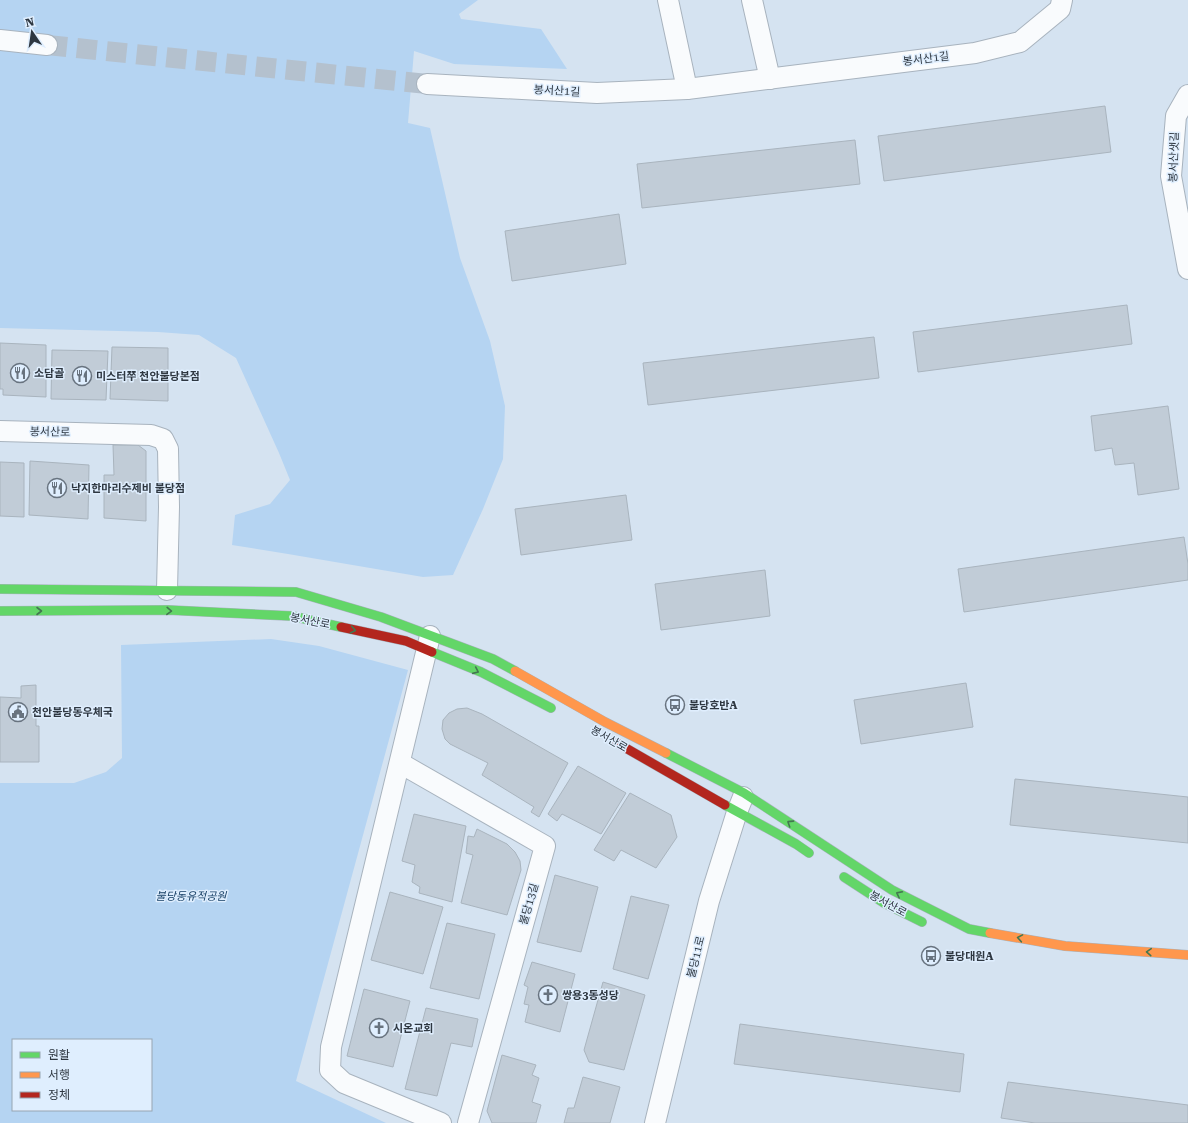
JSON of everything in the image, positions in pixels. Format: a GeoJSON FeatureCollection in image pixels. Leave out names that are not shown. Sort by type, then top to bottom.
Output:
{"type":"FeatureCollection","features":[{"type":"Feature","properties":{"kind":"street"},"geometry":{"type":"LineString","coordinates":[[668,0],[687,89]]}},
{"type":"Feature","properties":{"kind":"street"},"geometry":{"type":"LineString","coordinates":[[752,0],[770,79]]}},
{"type":"Feature","properties":{"kind":"street","name":"봉서산1길"},"geometry":{"type":"LineString","coordinates":[[427,84],[597,93],[687,89],[975,53],[1020,42],[1060,9],[1062,0]]}},
{"type":"Feature","properties":{"kind":"street"},"geometry":{"type":"LineString","coordinates":[[0,40],[47,44]]}},
{"type":"Feature","properties":{"kind":"street","name":"봉서산샛길"},"geometry":{"type":"LineString","coordinates":[[1188,95],[1176,116],[1171,176],[1188,269]]}},
{"type":"Feature","properties":{"kind":"street","name":"봉서산로"},"geometry":{"type":"LineString","coordinates":[[0,431],[150,435],[163,439],[168,449],[169,507],[167,590]]}},
{"type":"Feature","properties":{"kind":"street","name":"봉서산로"},"geometry":{"type":"LineString","coordinates":[[0,590],[296,592],[381,617],[481,672],[558,711]]}},
{"type":"Feature","properties":{"kind":"street","name":"봉서산로"},"geometry":{"type":"LineString","coordinates":[[0,611],[168,610],[292,616],[406,641],[429,643],[493,660],[605,722],[744,793],[892,890],[969,929],[1065,946],[1188,955]]}},
{"type":"Feature","properties":{"kind":"street"},"geometry":{"type":"LineString","coordinates":[[429,643],[331,1047],[330,1070],[344,1083],[441,1123]]}},
{"type":"Feature","properties":{"kind":"street","name":"봉서산로"},"geometry":{"type":"LineString","coordinates":[[606,737],[796,844],[815,857]]}},
{"type":"Feature","properties":{"kind":"street","name":"불당13길"},"geometry":{"type":"LineString","coordinates":[[400,763],[545,846],[468,1123]]}},
{"type":"Feature","properties":{"kind":"street","name":"불당11로"},"geometry":{"type":"LineString","coordinates":[[655,1123],[709,901],[744,793]]}},
{"type":"Feature","properties":{"kind":"street","name":"봉서산로"},"geometry":{"type":"LineString","coordinates":[[834,869],[884,903],[930,926]]}},
{"type":"Feature","properties":{"kind":"green space"},"geometry":{"type":"Polygon","coordinates":[[[0,0],[478,0],[459,14],[461,19],[541,29],[567,69],[454,64],[414,51],[408,123],[430,128],[460,258],[490,341],[505,406],[503,459],[483,509],[453,575],[423,577],[232,545],[235,515],[270,504],[290,480],[236,358],[199,335],[158,332],[0,328],[0,0]]]}},
{"type":"Feature","properties":{"kind":"green space","name":"불당동유적공원"},"geometry":{"type":"Polygon","coordinates":[[[271,639],[319,646],[408,670],[296,1081],[386,1123],[0,1123],[0,783],[74,783],[106,772],[122,758],[121,645],[271,639]]]}},
{"type":"Feature","properties":{"kind":"building"},"geometry":{"type":"Polygon","coordinates":[[[1105,106],[1111,152],[884,181],[878,136],[1105,106]]]}},
{"type":"Feature","properties":{"kind":"building"},"geometry":{"type":"Polygon","coordinates":[[[855,140],[860,184],[642,208],[637,164],[855,140]]]}},
{"type":"Feature","properties":{"kind":"building"},"geometry":{"type":"Polygon","coordinates":[[[619,214],[626,264],[512,281],[505,231],[619,214]]]}},
{"type":"Feature","properties":{"kind":"building"},"geometry":{"type":"Polygon","coordinates":[[[1127,305],[1132,344],[918,372],[913,332],[1127,305]]]}},
{"type":"Feature","properties":{"kind":"building"},"geometry":{"type":"Polygon","coordinates":[[[874,337],[879,378],[648,405],[643,363],[874,337]]]}},
{"type":"Feature","properties":{"kind":"building"},"geometry":{"type":"Polygon","coordinates":[[[0,343],[46,345],[46,397],[3,395],[3,389],[0,389],[0,343]]]}},
{"type":"Feature","properties":{"kind":"building"},"geometry":{"type":"Polygon","coordinates":[[[112,347],[168,348],[168,401],[110,399],[112,347]]]}},
{"type":"Feature","properties":{"kind":"building"},"geometry":{"type":"Polygon","coordinates":[[[52,350],[108,351],[106,400],[51,399],[52,350]]]}},
{"type":"Feature","properties":{"kind":"building"},"geometry":{"type":"Polygon","coordinates":[[[1168,406],[1179,489],[1138,495],[1134,463],[1115,465],[1112,448],[1095,451],[1091,416],[1168,406]]]}},
{"type":"Feature","properties":{"kind":"building"},"geometry":{"type":"Polygon","coordinates":[[[113,445],[138,445],[146,451],[146,521],[104,518],[104,475],[114,475],[113,445]]]}},
{"type":"Feature","properties":{"kind":"building"},"geometry":{"type":"Polygon","coordinates":[[[30,461],[89,465],[88,519],[29,515],[30,461]]]}},
{"type":"Feature","properties":{"kind":"building"},"geometry":{"type":"Polygon","coordinates":[[[0,462],[24,463],[24,517],[0,516],[0,462]]]}},
{"type":"Feature","properties":{"kind":"building"},"geometry":{"type":"Polygon","coordinates":[[[626,495],[632,540],[521,555],[515,509],[626,495]]]}},
{"type":"Feature","properties":{"kind":"building"},"geometry":{"type":"Polygon","coordinates":[[[1184,537],[1188,564],[1188,580],[964,612],[958,569],[1184,537]]]}},
{"type":"Feature","properties":{"kind":"building"},"geometry":{"type":"Polygon","coordinates":[[[765,570],[770,616],[661,630],[655,584],[765,570]]]}},
{"type":"Feature","properties":{"kind":"building"},"geometry":{"type":"Polygon","coordinates":[[[966,683],[973,727],[861,744],[854,700],[966,683]]]}},
{"type":"Feature","properties":{"kind":"building","name":"천안불당동우체국"},"geometry":{"type":"Polygon","coordinates":[[[36,685],[36,726],[39,726],[39,762],[0,762],[0,697],[21,698],[21,686],[36,685]]]}},
{"type":"Feature","properties":{"kind":"building"},"geometry":{"type":"Polygon","coordinates":[[[467,708],[482,714],[568,763],[539,817],[531,812],[534,807],[482,775],[488,763],[450,744],[445,739],[442,729],[443,720],[449,713],[457,709],[467,708]]]}},
{"type":"Feature","properties":{"kind":"building"},"geometry":{"type":"Polygon","coordinates":[[[578,766],[626,793],[601,834],[562,814],[557,821],[548,814],[578,766]]]}},
{"type":"Feature","properties":{"kind":"building"},"geometry":{"type":"Polygon","coordinates":[[[1015,779],[1188,797],[1188,843],[1010,825],[1015,779]]]}},
{"type":"Feature","properties":{"kind":"building"},"geometry":{"type":"Polygon","coordinates":[[[630,793],[671,815],[677,837],[656,868],[621,850],[614,861],[594,850],[630,793]]]}},
{"type":"Feature","properties":{"kind":"building"},"geometry":{"type":"Polygon","coordinates":[[[414,814],[466,826],[452,902],[419,893],[420,887],[412,882],[415,865],[402,861],[414,814]]]}},
{"type":"Feature","properties":{"kind":"building"},"geometry":{"type":"Polygon","coordinates":[[[477,829],[507,844],[515,852],[520,861],[521,870],[507,915],[461,903],[473,855],[466,853],[468,836],[474,837],[477,829]]]}},
{"type":"Feature","properties":{"kind":"building"},"geometry":{"type":"Polygon","coordinates":[[[555,875],[598,887],[581,952],[537,942],[555,875]]]}},
{"type":"Feature","properties":{"kind":"building"},"geometry":{"type":"Polygon","coordinates":[[[390,892],[443,907],[423,974],[371,960],[390,892]]]}},
{"type":"Feature","properties":{"kind":"building"},"geometry":{"type":"Polygon","coordinates":[[[631,896],[669,905],[648,979],[613,969],[631,896]]]}},
{"type":"Feature","properties":{"kind":"building"},"geometry":{"type":"Polygon","coordinates":[[[447,923],[495,934],[479,999],[430,988],[447,923]]]}},
{"type":"Feature","properties":{"kind":"building","name":"쌍용3동성당"},"geometry":{"type":"Polygon","coordinates":[[[532,962],[575,974],[560,1032],[525,1022],[529,1005],[524,1004],[528,987],[524,985],[532,962]]]}},
{"type":"Feature","properties":{"kind":"building"},"geometry":{"type":"Polygon","coordinates":[[[603,982],[645,995],[624,1070],[589,1062],[584,1050],[603,982]]]}},
{"type":"Feature","properties":{"kind":"building","name":"시온교회"},"geometry":{"type":"Polygon","coordinates":[[[364,989],[410,1001],[393,1067],[347,1056],[364,989]]]}},
{"type":"Feature","properties":{"kind":"building"},"geometry":{"type":"Polygon","coordinates":[[[426,1008],[478,1019],[472,1047],[451,1043],[437,1096],[405,1089],[426,1008]]]}},
{"type":"Feature","properties":{"kind":"building"},"geometry":{"type":"Polygon","coordinates":[[[740,1024],[964,1054],[960,1092],[734,1064],[740,1024]]]}},
{"type":"Feature","properties":{"kind":"building"},"geometry":{"type":"Polygon","coordinates":[[[502,1055],[536,1065],[532,1075],[539,1078],[532,1102],[541,1105],[536,1123],[492,1123],[487,1111],[502,1055]]]}},
{"type":"Feature","properties":{"kind":"building"},"geometry":{"type":"Polygon","coordinates":[[[583,1077],[620,1087],[610,1123],[564,1123],[568,1108],[574,1108],[583,1077]]]}},
{"type":"Feature","properties":{"kind":"building"},"geometry":{"type":"Polygon","coordinates":[[[1008,1082],[1188,1105],[1188,1123],[1035,1123],[1001,1118],[1008,1082]]]}},
{"type":"Feature","properties":{"kind":"tunnel"},"geometry":{"type":"LineString","coordinates":[[47,45],[427,84]]}},
{"type":"Feature","properties":{"kind":"traffic: fast"},"geometry":{"type":"LineString","coordinates":[[0,589],[296,592],[381,617],[493,659],[515,671]]}},
{"type":"Feature","properties":{"kind":"traffic: fast"},"geometry":{"type":"LineString","coordinates":[[0,611],[168,610],[292,616],[341,627]]}},
{"type":"Feature","properties":{"kind":"traffic: fast"},"geometry":{"type":"LineString","coordinates":[[432,652],[481,672],[551,708]]}},
{"type":"Feature","properties":{"kind":"traffic: fast"},"geometry":{"type":"LineString","coordinates":[[666,753],[744,793],[892,890],[969,929],[990,933]]}},
{"type":"Feature","properties":{"kind":"traffic: fast"},"geometry":{"type":"LineString","coordinates":[[725,805],[796,844],[809,853]]}},
{"type":"Feature","properties":{"kind":"traffic: fast"},"geometry":{"type":"LineString","coordinates":[[844,877],[884,903],[922,922]]}},
{"type":"Feature","properties":{"kind":"traffic: slow"},"geometry":{"type":"LineString","coordinates":[[515,671],[605,722],[666,753]]}},
{"type":"Feature","properties":{"kind":"traffic: slow"},"geometry":{"type":"LineString","coordinates":[[990,933],[1065,946],[1188,955]]}},
{"type":"Feature","properties":{"kind":"traffic: jam"},"geometry":{"type":"LineString","coordinates":[[341,627],[406,641],[432,652]]}},
{"type":"Feature","properties":{"kind":"traffic: jam"},"geometry":{"type":"LineString","coordinates":[[617,743],[725,805]]}},
{"type":"Feature","properties":{"kind":"place","name":"소담골"},"geometry":{"type":"Point","coordinates":[20,373]}},
{"type":"Feature","properties":{"kind":"place","name":"미스터쭈 천안불당본점"},"geometry":{"type":"Point","coordinates":[82,376]}},
{"type":"Feature","properties":{"kind":"place","name":"낙지한마리수제비 불당점"},"geometry":{"type":"Point","coordinates":[57,488]}},
{"type":"Feature","properties":{"kind":"place","name":"불당호반A"},"geometry":{"type":"Point","coordinates":[675,705]}},
{"type":"Feature","properties":{"kind":"place","name":"천안불당동우체국"},"geometry":{"type":"Point","coordinates":[18,712]}},
{"type":"Feature","properties":{"kind":"place","name":"불당대원A"},"geometry":{"type":"Point","coordinates":[931,956]}},
{"type":"Feature","properties":{"kind":"place","name":"쌍용3동성당"},"geometry":{"type":"Point","coordinates":[548,995]}},
{"type":"Feature","properties":{"kind":"place","name":"시온교회"},"geometry":{"type":"Point","coordinates":[379,1028]}}]}
